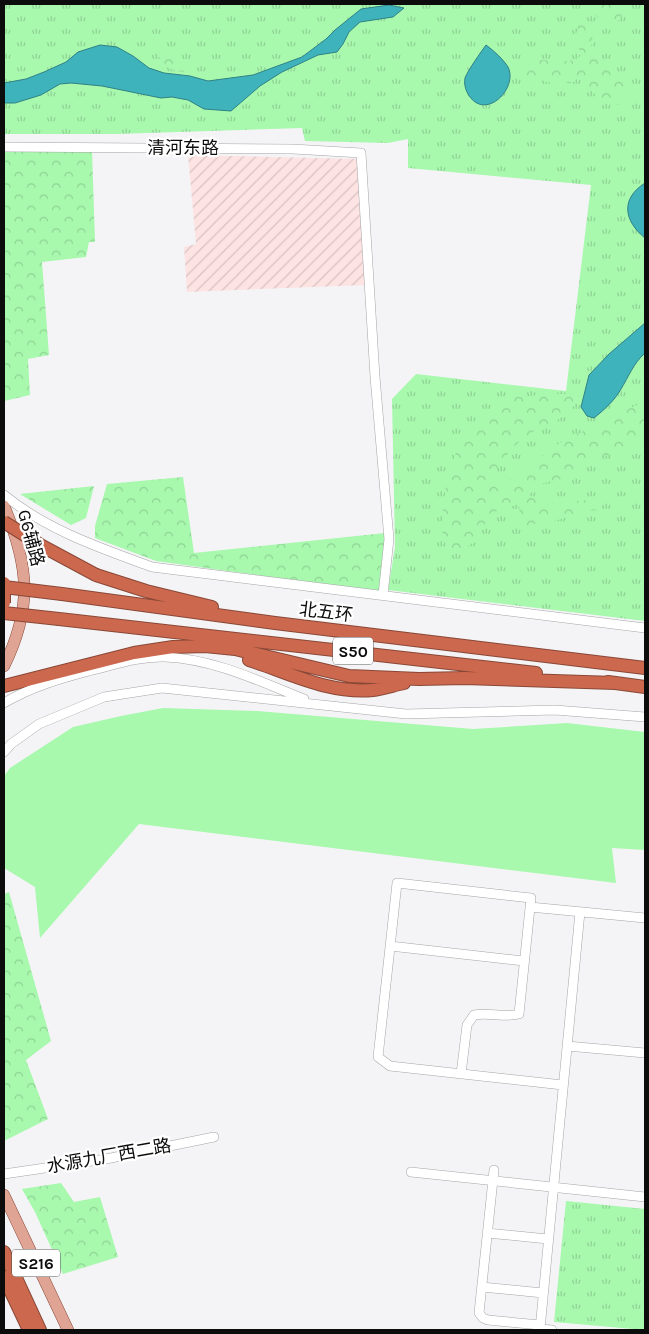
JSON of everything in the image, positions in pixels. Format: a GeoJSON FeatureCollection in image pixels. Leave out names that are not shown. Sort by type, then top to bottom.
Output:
{"type":"FeatureCollection","features":[{"type":"Feature","properties":{"kind":"highway"},"geometry":{"type":"LineString","coordinates":[[4,522],[42,546],[96,575],[146,591],[275,623]]}},
{"type":"Feature","properties":{"kind":"highway"},"geometry":{"type":"LineString","coordinates":[[4,583],[4,603]]}},
{"type":"Feature","properties":{"kind":"highway","name":"北五环"},"geometry":{"type":"LineString","coordinates":[[4,587],[275,623],[645,668]]}},
{"type":"Feature","properties":{"kind":"highway","name":"北五环"},"geometry":{"type":"LineString","coordinates":[[4,613],[436,660],[629,684],[645,688]]}},
{"type":"Feature","properties":{"kind":"highway"},"geometry":{"type":"LineString","coordinates":[[4,686],[56,676],[134,653],[173,646],[235,655],[313,684],[347,690],[374,690],[419,679],[465,678],[615,683]]}},
{"type":"Feature","properties":{"kind":"highway"},"geometry":{"type":"LineString","coordinates":[[4,1252],[40,1330]]}},
{"type":"Feature","properties":{"kind":"highway"},"geometry":{"type":"LineString","coordinates":[[4,1277],[29,1330]]}},
{"type":"Feature","properties":{"kind":"main road","name":"G6辅路"},"geometry":{"type":"LineString","coordinates":[[4,506],[20,552],[24,570],[24,603],[8,642],[4,666]]}},
{"type":"Feature","properties":{"kind":"main road","name":"S216"},"geometry":{"type":"LineString","coordinates":[[4,1195],[68,1330]]}},
{"type":"Feature","properties":{"kind":"street","name":"清河东路"},"geometry":{"type":"LineString","coordinates":[[4,147],[293,149],[361,153],[375,377],[389,539],[383,595]]}},
{"type":"Feature","properties":{"kind":"street"},"geometry":{"type":"LineString","coordinates":[[4,495],[23,510],[83,541],[152,567],[645,628]]}},
{"type":"Feature","properties":{"kind":"street"},"geometry":{"type":"LineString","coordinates":[[4,703],[56,676],[134,660],[164,657],[196,661],[226,668],[316,704]]}},
{"type":"Feature","properties":{"kind":"street"},"geometry":{"type":"LineString","coordinates":[[4,752],[11,744],[39,724],[104,697],[162,688],[406,714],[555,710],[645,717]]}},
{"type":"Feature","properties":{"kind":"street"},"geometry":{"type":"LineString","coordinates":[[461,1074],[467,1025],[474,1015],[511,1016],[519,1014],[531,898],[397,883],[378,1057],[390,1066],[461,1074],[564,1085]]}},
{"type":"Feature","properties":{"kind":"street"},"geometry":{"type":"LineString","coordinates":[[530,907],[645,918]]}},
{"type":"Feature","properties":{"kind":"street"},"geometry":{"type":"LineString","coordinates":[[552,1330],[540,1329],[540,1325],[580,912]]}},
{"type":"Feature","properties":{"kind":"street"},"geometry":{"type":"LineString","coordinates":[[390,946],[524,961]]}},
{"type":"Feature","properties":{"kind":"street"},"geometry":{"type":"LineString","coordinates":[[567,1046],[645,1054]]}},
{"type":"Feature","properties":{"kind":"street","name":"水源九厂西二路"},"geometry":{"type":"LineString","coordinates":[[4,1174],[106,1159],[214,1137]]}},
{"type":"Feature","properties":{"kind":"street"},"geometry":{"type":"LineString","coordinates":[[494,1170],[479,1313],[488,1320],[540,1325]]}},
{"type":"Feature","properties":{"kind":"street"},"geometry":{"type":"LineString","coordinates":[[411,1172],[645,1197]]}},
{"type":"Feature","properties":{"kind":"street"},"geometry":{"type":"LineString","coordinates":[[487,1232],[548,1239]]}},
{"type":"Feature","properties":{"kind":"street"},"geometry":{"type":"LineString","coordinates":[[482,1287],[543,1293]]}},
{"type":"Feature","properties":{"kind":"shaded area"},"geometry":{"type":"Polygon","coordinates":[[[188,155],[357,159],[365,285],[187,292],[184,247],[196,244],[188,155]]]}},
{"type":"Feature","properties":{"kind":"green space"},"geometry":{"type":"Polygon","coordinates":[[[591,4],[626,4],[620,19],[615,24],[603,24],[595,14],[591,4]]]}},
{"type":"Feature","properties":{"kind":"green space"},"geometry":{"type":"Polygon","coordinates":[[[645,4],[645,621],[388,590],[395,547],[392,399],[416,374],[566,391],[591,185],[408,168],[408,139],[388,143],[305,141],[302,128],[116,134],[4,134],[4,5],[645,4]]]}},
{"type":"Feature","properties":{"kind":"green space"},"geometry":{"type":"Polygon","coordinates":[[[579,18],[588,25],[591,32],[591,55],[619,72],[624,78],[627,85],[625,102],[617,105],[601,103],[588,85],[581,80],[577,79],[572,83],[545,82],[534,75],[526,76],[523,64],[539,60],[569,61],[577,59],[581,55],[575,41],[578,29],[576,23],[579,18]]]}},
{"type":"Feature","properties":{"kind":"green space"},"geometry":{"type":"Polygon","coordinates":[[[157,53],[173,53],[189,63],[191,72],[180,72],[166,66],[157,53]]]}},
{"type":"Feature","properties":{"kind":"green space"},"geometry":{"type":"Polygon","coordinates":[[[92,150],[95,242],[89,242],[86,257],[42,262],[49,355],[28,359],[30,395],[4,401],[4,152],[92,150]]]}},
{"type":"Feature","properties":{"kind":"green space"},"geometry":{"type":"Polygon","coordinates":[[[575,394],[578,400],[566,414],[533,432],[516,444],[491,474],[491,483],[508,481],[561,442],[645,401],[645,435],[624,451],[604,456],[588,465],[578,475],[540,484],[529,495],[537,500],[554,503],[598,501],[598,510],[587,511],[554,521],[527,525],[520,518],[519,504],[491,513],[479,535],[470,545],[465,548],[447,551],[441,527],[447,477],[461,441],[498,402],[513,397],[575,394]]]}},
{"type":"Feature","properties":{"kind":"green space"},"geometry":{"type":"Polygon","coordinates":[[[183,477],[194,553],[385,533],[386,540],[380,588],[377,592],[156,561],[95,538],[95,526],[107,484],[183,477]]]}},
{"type":"Feature","properties":{"kind":"green space"},"geometry":{"type":"Polygon","coordinates":[[[94,486],[86,518],[71,525],[20,494],[94,486]]]}},
{"type":"Feature","properties":{"kind":"green space"},"geometry":{"type":"Polygon","coordinates":[[[163,708],[257,711],[473,729],[567,723],[645,732],[645,850],[612,848],[616,883],[139,824],[40,938],[35,887],[4,868],[4,776],[10,768],[73,727],[163,708]]]}},
{"type":"Feature","properties":{"kind":"green space"},"geometry":{"type":"Polygon","coordinates":[[[9,892],[51,1041],[26,1060],[48,1119],[4,1141],[4,894],[9,892]]]}},
{"type":"Feature","properties":{"kind":"green space"},"geometry":{"type":"Polygon","coordinates":[[[61,1183],[74,1202],[100,1197],[118,1257],[63,1274],[35,1212],[22,1189],[61,1183]]]}},
{"type":"Feature","properties":{"kind":"green space"},"geometry":{"type":"Polygon","coordinates":[[[566,1201],[645,1209],[645,1330],[554,1322],[566,1201]]]}},
{"type":"Feature","properties":{"kind":"water"},"geometry":{"type":"Polygon","coordinates":[[[389,5],[404,8],[393,17],[360,22],[349,32],[337,52],[318,55],[282,72],[260,86],[231,111],[204,109],[188,100],[172,97],[161,98],[102,86],[71,83],[60,84],[41,95],[15,103],[4,103],[4,83],[26,79],[44,72],[66,62],[78,52],[100,45],[117,47],[149,68],[164,73],[190,76],[208,81],[253,75],[302,57],[361,9],[389,5]]]}},
{"type":"Feature","properties":{"kind":"water"},"geometry":{"type":"Polygon","coordinates":[[[486,45],[506,64],[510,76],[504,93],[498,100],[482,105],[474,101],[467,92],[465,78],[486,45]]]}},
{"type":"Feature","properties":{"kind":"water"},"geometry":{"type":"Polygon","coordinates":[[[645,183],[645,238],[629,217],[628,203],[637,189],[645,183]]]}},
{"type":"Feature","properties":{"kind":"water"},"geometry":{"type":"Polygon","coordinates":[[[645,323],[645,353],[634,366],[619,393],[612,401],[594,418],[587,416],[581,407],[589,375],[609,354],[645,323]]]}}]}
